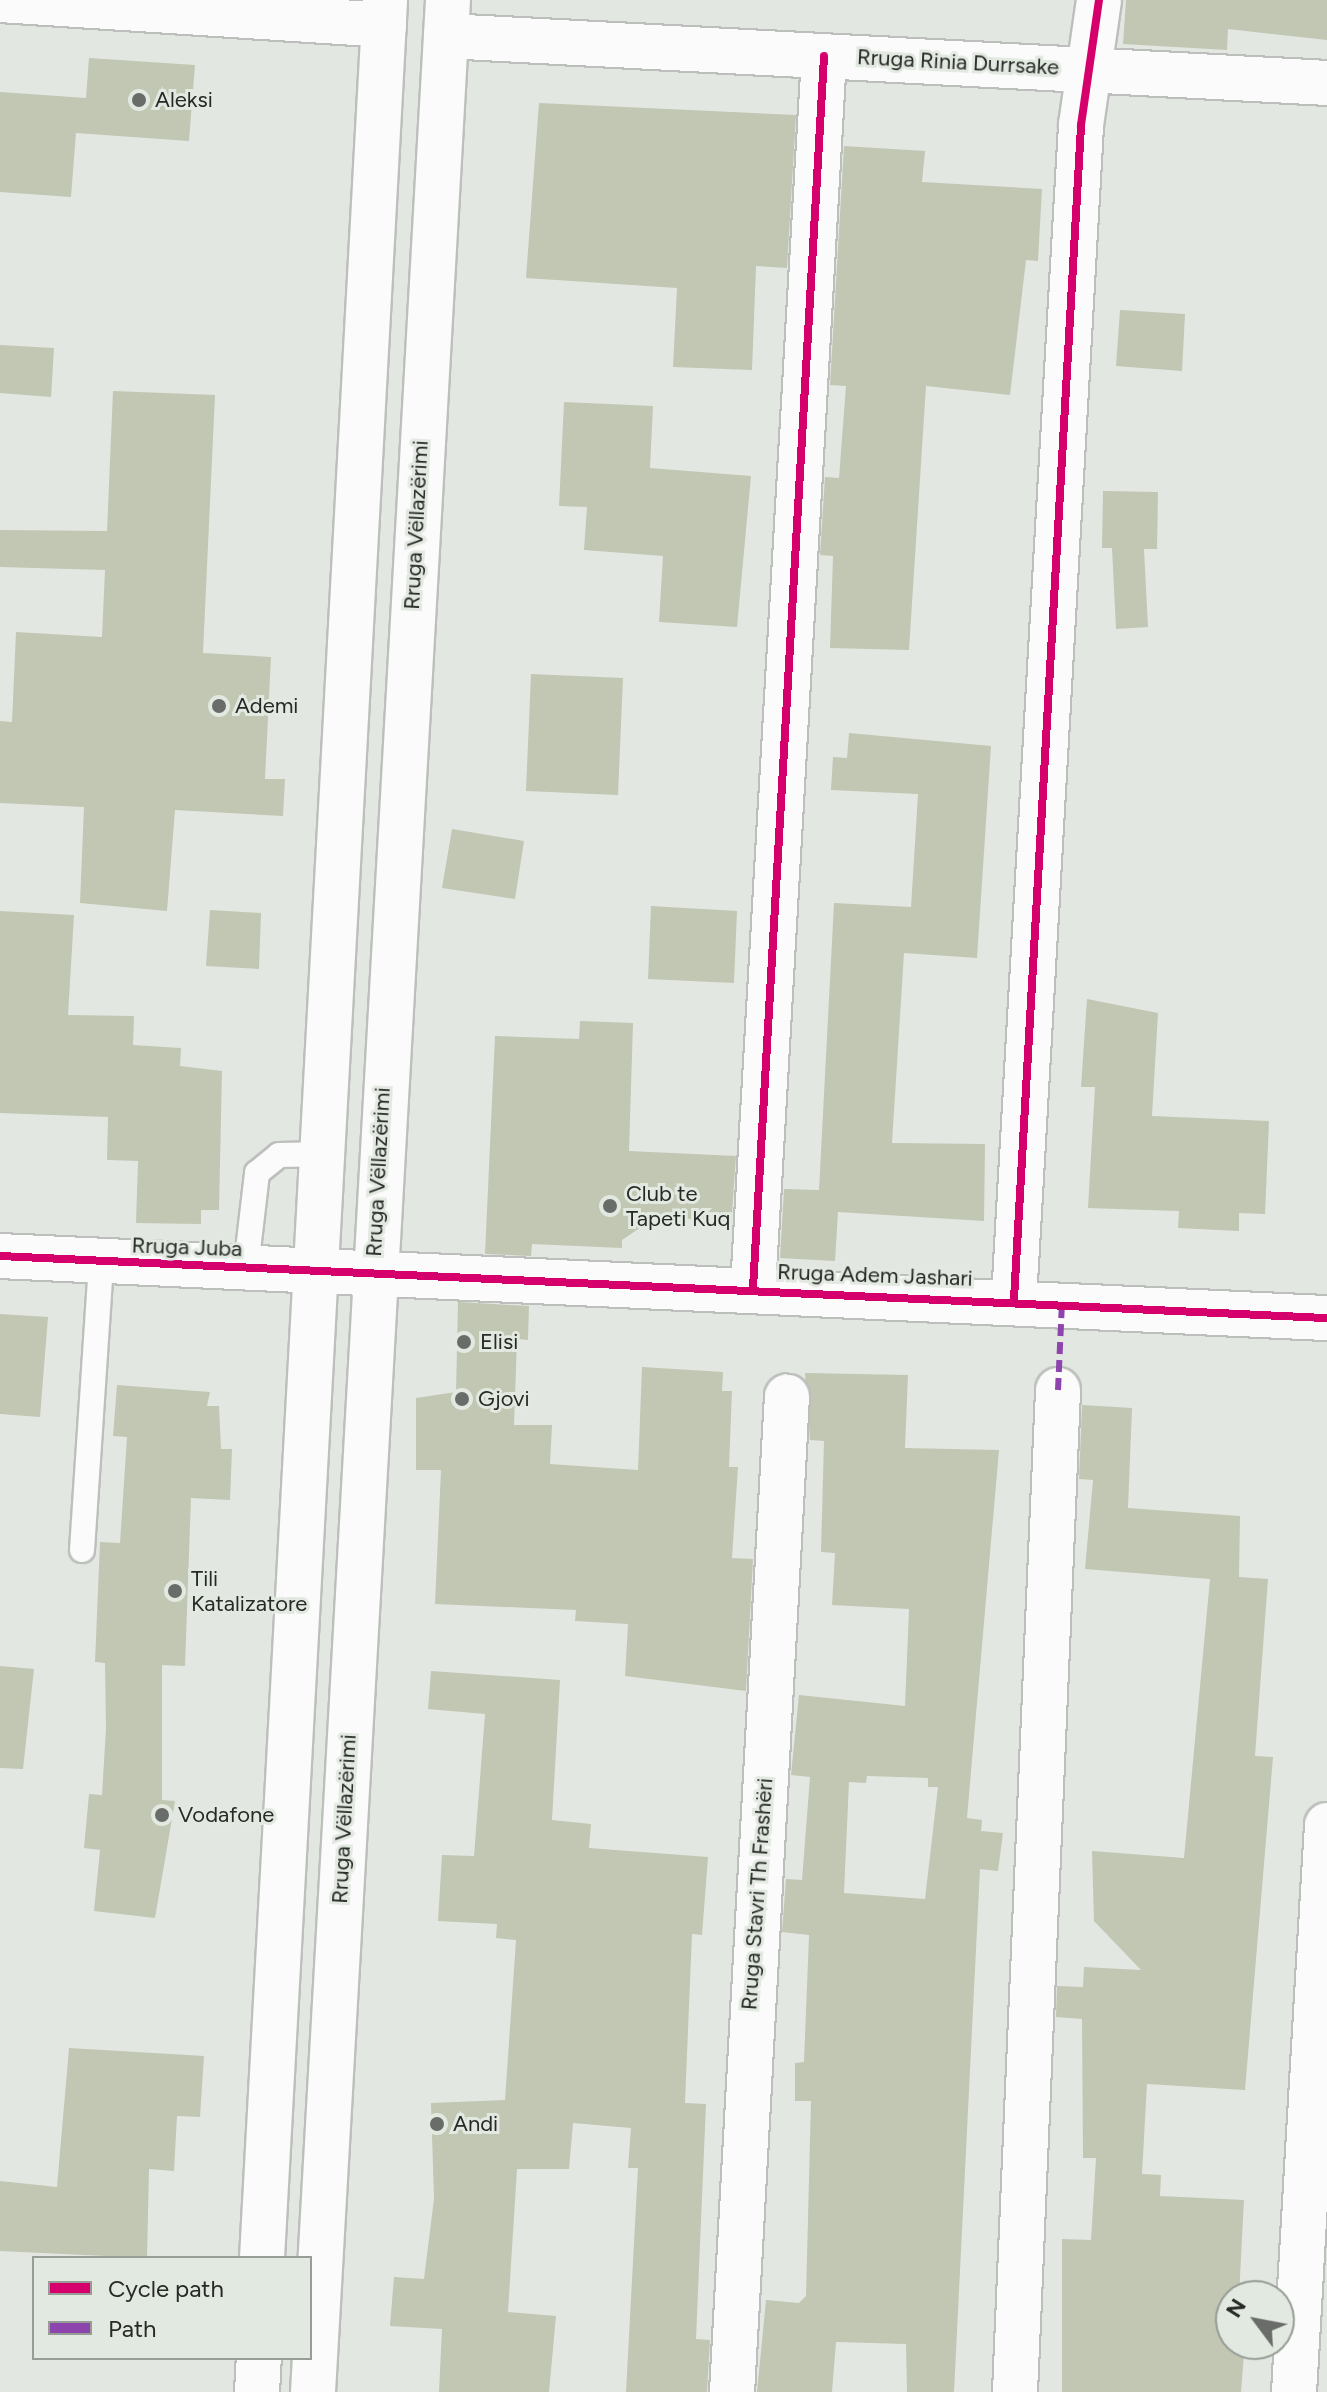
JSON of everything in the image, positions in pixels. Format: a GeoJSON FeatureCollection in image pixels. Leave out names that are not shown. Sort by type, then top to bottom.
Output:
{"type":"FeatureCollection","features":[{"type":"Feature","properties":{"kind":"street"},"geometry":{"type":"LineString","coordinates":[[1014,1299],[1089,68],[1099,0]]}},
{"type":"Feature","properties":{"kind":"street"},"geometry":{"type":"LineString","coordinates":[[15,1],[384,12],[318,1154],[262,2256]]}},
{"type":"Feature","properties":{"kind":"street","name":"Rruga Rinia Durrsake"},"geometry":{"type":"LineString","coordinates":[[447,18],[824,56],[1327,83]]}},
{"type":"Feature","properties":{"kind":"street","name":"Rruga Vëllazërimi"},"geometry":{"type":"LineString","coordinates":[[313,2392],[373,1276],[447,18]]}},
{"type":"Feature","properties":{"kind":"street"},"geometry":{"type":"LineString","coordinates":[[753,1288],[824,56]]}},
{"type":"Feature","properties":{"kind":"street","name":"Rruga Juba"},"geometry":{"type":"LineString","coordinates":[[0,1256],[373,1276]]}},
{"type":"Feature","properties":{"kind":"street","name":"Rruga Adem Jashari"},"geometry":{"type":"LineString","coordinates":[[373,1276],[1014,1299],[1327,1318]]}},
{"type":"Feature","properties":{"kind":"street"},"geometry":{"type":"LineString","coordinates":[[1015,2392],[1058,1390]]}},
{"type":"Feature","properties":{"kind":"street","name":"Rruga Stavri Th Frashëri"},"geometry":{"type":"LineString","coordinates":[[732,2392],[787,1397]]}},
{"type":"Feature","properties":{"kind":"street"},"geometry":{"type":"LineString","coordinates":[[1294,2392],[1327,1825]]}},
{"type":"Feature","properties":{"kind":"street"},"geometry":{"type":"LineString","coordinates":[[257,2392],[259,2360]]}},
{"type":"Feature","properties":{"kind":"lane"},"geometry":{"type":"LineString","coordinates":[[246,1267],[257,1173],[279,1155],[318,1154]]}},
{"type":"Feature","properties":{"kind":"lane"},"geometry":{"type":"LineString","coordinates":[[82,1550],[101,1262]]}},
{"type":"Feature","properties":{"kind":"building"},"geometry":{"type":"Polygon","coordinates":[[[1126,0],[1327,0],[1327,40],[1228,29],[1227,50],[1123,44],[1126,0]]]}},
{"type":"Feature","properties":{"kind":"building"},"geometry":{"type":"Polygon","coordinates":[[[89,58],[195,65],[189,141],[76,133],[71,197],[0,192],[0,92],[86,98],[89,58]]]}},
{"type":"Feature","properties":{"kind":"building"},"geometry":{"type":"Polygon","coordinates":[[[539,103],[796,115],[787,268],[756,266],[752,370],[673,367],[677,288],[526,278],[539,103]]]}},
{"type":"Feature","properties":{"kind":"building"},"geometry":{"type":"Polygon","coordinates":[[[844,146],[925,151],[922,182],[1042,189],[1038,261],[1026,260],[1010,395],[926,386],[909,650],[830,648],[833,556],[820,555],[825,477],[839,478],[846,386],[830,385],[844,146]]]}},
{"type":"Feature","properties":{"kind":"building"},"geometry":{"type":"Polygon","coordinates":[[[1120,310],[1185,314],[1182,371],[1116,366],[1120,310]]]}},
{"type":"Feature","properties":{"kind":"building"},"geometry":{"type":"Polygon","coordinates":[[[0,345],[54,348],[51,397],[0,393],[0,345]]]}},
{"type":"Feature","properties":{"kind":"building"},"geometry":{"type":"Polygon","coordinates":[[[113,391],[215,395],[203,653],[271,657],[265,779],[285,779],[283,816],[175,810],[167,911],[80,903],[84,807],[0,803],[0,721],[12,722],[16,632],[102,637],[105,570],[0,567],[0,530],[107,531],[113,391]]]}},
{"type":"Feature","properties":{"kind":"building"},"geometry":{"type":"Polygon","coordinates":[[[564,402],[653,406],[650,468],[751,476],[737,627],[659,622],[663,556],[584,550],[587,507],[559,506],[564,402]]]}},
{"type":"Feature","properties":{"kind":"building"},"geometry":{"type":"Polygon","coordinates":[[[1103,491],[1158,492],[1157,549],[1144,549],[1148,627],[1116,629],[1112,548],[1102,548],[1103,491]]]}},
{"type":"Feature","properties":{"kind":"building"},"geometry":{"type":"Polygon","coordinates":[[[531,674],[623,678],[618,795],[526,791],[531,674]]]}},
{"type":"Feature","properties":{"kind":"building"},"geometry":{"type":"Polygon","coordinates":[[[849,733],[991,746],[977,958],[904,953],[892,1143],[985,1144],[984,1221],[838,1212],[835,1261],[780,1258],[784,1189],[819,1190],[834,903],[911,907],[918,794],[831,790],[833,757],[847,758],[849,733]]]}},
{"type":"Feature","properties":{"kind":"building"},"geometry":{"type":"Polygon","coordinates":[[[452,829],[524,841],[515,899],[442,888],[452,829]]]}},
{"type":"Feature","properties":{"kind":"building"},"geometry":{"type":"Polygon","coordinates":[[[651,906],[737,911],[734,983],[648,979],[651,906]]]}},
{"type":"Feature","properties":{"kind":"building"},"geometry":{"type":"Polygon","coordinates":[[[210,910],[261,913],[259,969],[206,966],[210,910]]]}},
{"type":"Feature","properties":{"kind":"building"},"geometry":{"type":"Polygon","coordinates":[[[0,911],[74,915],[68,1015],[134,1016],[133,1045],[181,1048],[180,1066],[222,1071],[219,1210],[201,1210],[201,1224],[136,1223],[138,1161],[107,1160],[108,1117],[0,1113],[0,911]]]}},
{"type":"Feature","properties":{"kind":"building"},"geometry":{"type":"Polygon","coordinates":[[[1087,999],[1158,1013],[1152,1116],[1269,1121],[1265,1214],[1239,1213],[1239,1231],[1178,1228],[1179,1211],[1088,1208],[1095,1087],[1081,1087],[1087,999]]]}},
{"type":"Feature","properties":{"kind":"building"},"geometry":{"type":"Polygon","coordinates":[[[580,1021],[633,1023],[629,1151],[736,1156],[731,1227],[684,1218],[672,1227],[656,1217],[622,1240],[622,1248],[532,1244],[531,1256],[485,1254],[495,1036],[579,1039],[580,1021]]]}},
{"type":"Feature","properties":{"kind":"building"},"geometry":{"type":"Polygon","coordinates":[[[458,1302],[529,1306],[528,1340],[517,1339],[514,1425],[552,1425],[550,1464],[638,1470],[642,1367],[723,1372],[722,1391],[732,1391],[729,1467],[738,1467],[732,1558],[753,1559],[746,1691],[625,1676],[628,1624],[575,1621],[576,1610],[435,1604],[441,1470],[416,1470],[416,1398],[456,1392],[458,1302]]]}},
{"type":"Feature","properties":{"kind":"building"},"geometry":{"type":"Polygon","coordinates":[[[0,1314],[48,1317],[40,1417],[0,1414],[0,1314]]]}},
{"type":"Feature","properties":{"kind":"building"},"geometry":{"type":"Polygon","coordinates":[[[805,1373],[908,1375],[905,1448],[999,1450],[967,1818],[982,1820],[981,1831],[1003,1833],[998,1871],[980,1869],[954,2392],[907,2392],[906,2344],[836,2342],[832,2392],[757,2392],[766,2300],[799,2303],[806,2296],[811,2101],[795,2101],[795,2063],[804,2062],[809,1935],[782,1932],[786,1879],[802,1880],[810,1777],[791,1775],[799,1695],[905,1706],[909,1609],[832,1605],[835,1553],[821,1552],[824,1441],[810,1440],[805,1373]],[[867,1776],[866,1783],[849,1782],[844,1893],[925,1899],[938,1787],[928,1787],[928,1778],[867,1776]]]}},
{"type":"Feature","properties":{"kind":"building"},"geometry":{"type":"Polygon","coordinates":[[[117,1385],[210,1392],[207,1406],[219,1406],[221,1449],[232,1449],[230,1500],[191,1498],[185,1666],[162,1665],[162,1800],[175,1801],[155,1918],[94,1911],[100,1850],[84,1848],[89,1794],[102,1795],[106,1728],[105,1663],[95,1662],[100,1542],[120,1543],[127,1437],[113,1436],[117,1385]]]}},
{"type":"Feature","properties":{"kind":"building"},"geometry":{"type":"Polygon","coordinates":[[[1082,1405],[1132,1408],[1128,1508],[1240,1516],[1239,1577],[1268,1579],[1255,1756],[1273,1757],[1245,2090],[1147,2084],[1142,2174],[1161,2175],[1160,2196],[1244,2200],[1240,2280],[1215,2280],[1215,2360],[1244,2360],[1241,2392],[1062,2392],[1062,2239],[1091,2240],[1096,2158],[1083,2158],[1082,2019],[1056,2017],[1057,1986],[1083,1987],[1084,1967],[1141,1970],[1094,1921],[1092,1851],[1184,1858],[1210,1579],[1085,1569],[1093,1480],[1079,1479],[1082,1405]]]}},
{"type":"Feature","properties":{"kind":"building"},"geometry":{"type":"Polygon","coordinates":[[[0,1666],[34,1669],[23,1769],[0,1768],[0,1666]]]}},
{"type":"Feature","properties":{"kind":"building"},"geometry":{"type":"Polygon","coordinates":[[[431,1671],[560,1680],[552,1820],[591,1824],[589,1848],[708,1857],[702,1935],[692,1934],[685,2103],[706,2104],[696,2339],[710,2340],[707,2392],[626,2392],[638,2168],[628,2168],[631,2128],[573,2123],[569,2169],[517,2169],[508,2312],[556,2316],[549,2392],[439,2392],[442,2329],[390,2326],[394,2277],[424,2279],[434,2199],[431,2103],[505,2100],[516,1940],[496,1938],[497,1924],[438,1921],[442,1855],[474,1856],[485,1714],[428,1709],[431,1671]]]}},
{"type":"Feature","properties":{"kind":"building"},"geometry":{"type":"Polygon","coordinates":[[[69,2048],[204,2056],[200,2117],[177,2116],[174,2171],[149,2169],[147,2256],[0,2251],[0,2181],[57,2187],[69,2048]]]}},
{"type":"Feature","properties":{"kind":"marked path"},"geometry":{"type":"LineString","coordinates":[[1058,1390],[1062,1303]]}},
{"type":"Feature","properties":{"kind":"cycle path"},"geometry":{"type":"LineString","coordinates":[[1014,1299],[1081,125],[1099,0]]}},
{"type":"Feature","properties":{"kind":"cycle path"},"geometry":{"type":"LineString","coordinates":[[753,1288],[824,56]]}},
{"type":"Feature","properties":{"kind":"cycle path"},"geometry":{"type":"LineString","coordinates":[[0,1256],[1327,1318]]}},
{"type":"Feature","properties":{"kind":"place","name":"Aleksi"},"geometry":{"type":"Point","coordinates":[139,100]}},
{"type":"Feature","properties":{"kind":"place","name":"Ademi"},"geometry":{"type":"Point","coordinates":[219,706]}},
{"type":"Feature","properties":{"kind":"place","name":"Club te Tapeti Kuq"},"geometry":{"type":"Point","coordinates":[610,1206]}},
{"type":"Feature","properties":{"kind":"place","name":"Elisi"},"geometry":{"type":"Point","coordinates":[464,1342]}},
{"type":"Feature","properties":{"kind":"place","name":"Gjovi"},"geometry":{"type":"Point","coordinates":[462,1399]}},
{"type":"Feature","properties":{"kind":"place","name":"Tili Katalizatore"},"geometry":{"type":"Point","coordinates":[175,1591]}},
{"type":"Feature","properties":{"kind":"place","name":"Vodafone"},"geometry":{"type":"Point","coordinates":[162,1815]}},
{"type":"Feature","properties":{"kind":"place","name":"Andi"},"geometry":{"type":"Point","coordinates":[437,2124]}}]}
